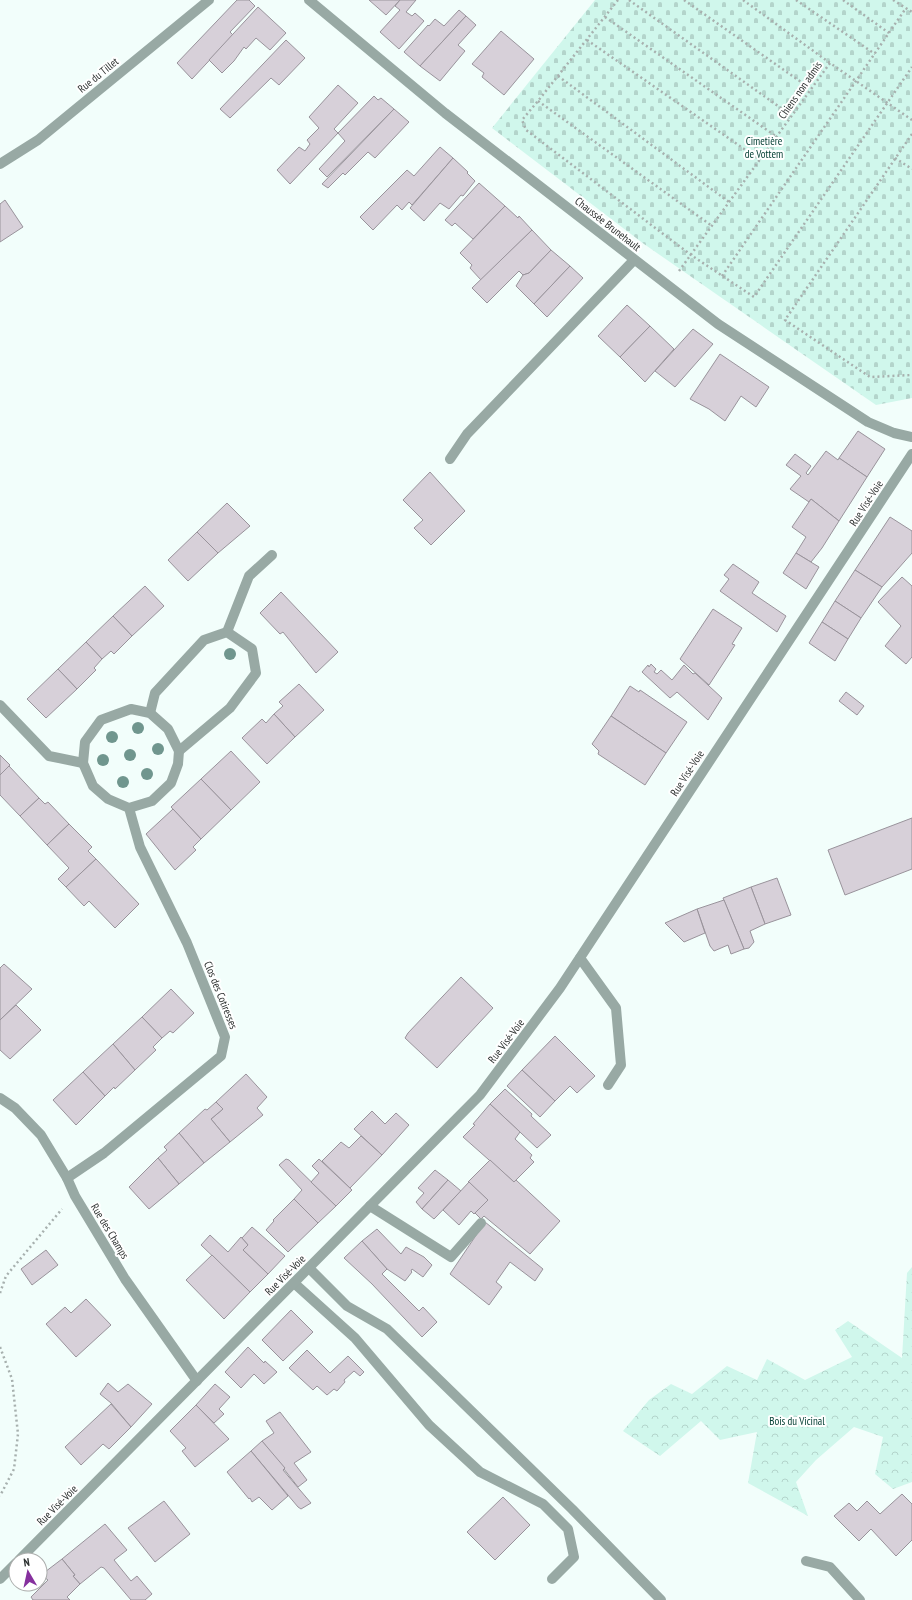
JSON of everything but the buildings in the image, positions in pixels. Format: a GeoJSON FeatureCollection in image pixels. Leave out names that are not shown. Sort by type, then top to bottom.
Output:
{"type":"FeatureCollection","features":[{"type":"Feature","properties":{"kind":"street","name":"Rue du Tillet"},"geometry":{"type":"LineString","coordinates":[[0,164],[38,140],[209,0]]}},
{"type":"Feature","properties":{"kind":"street","name":"Chaussée Brunehault"},"geometry":{"type":"LineString","coordinates":[[309,0],[445,113],[718,324],[868,422],[894,433],[912,438]]}},
{"type":"Feature","properties":{"kind":"street"},"geometry":{"type":"LineString","coordinates":[[450,459],[467,434],[634,260]]}},
{"type":"Feature","properties":{"kind":"street","name":"Rue Visé-Voie"},"geometry":{"type":"LineString","coordinates":[[27,1552],[480,1095],[560,988],[912,454]]}},
{"type":"Feature","properties":{"kind":"street"},"geometry":{"type":"LineString","coordinates":[[150,713],[155,693],[204,640],[227,632],[249,576],[272,555]]}},
{"type":"Feature","properties":{"kind":"street"},"geometry":{"type":"LineString","coordinates":[[179,751],[230,708],[256,673],[252,649],[227,632]]}},
{"type":"Feature","properties":{"kind":"street"},"geometry":{"type":"LineString","coordinates":[[0,705],[49,756],[83,763]]}},
{"type":"Feature","properties":{"kind":"street"},"geometry":{"type":"LineString","coordinates":[[131,709],[150,713],[168,729],[179,751],[178,764],[171,783],[152,801],[128,808],[108,799],[93,786],[83,763],[85,742],[101,720],[131,709]]}},
{"type":"Feature","properties":{"kind":"street","name":"Clos des Cotiresses"},"geometry":{"type":"LineString","coordinates":[[67,1178],[104,1153],[221,1056],[225,1037],[187,943],[140,847],[128,808]]}},
{"type":"Feature","properties":{"kind":"street"},"geometry":{"type":"LineString","coordinates":[[580,958],[616,1008],[621,1065],[608,1084]]}},
{"type":"Feature","properties":{"kind":"street","name":"Rue des Champs"},"geometry":{"type":"LineString","coordinates":[[0,1098],[15,1108],[41,1135],[67,1178],[75,1196],[125,1279],[197,1381]]}},
{"type":"Feature","properties":{"kind":"street"},"geometry":{"type":"LineString","coordinates":[[370,1206],[451,1257],[481,1223]]}},
{"type":"Feature","properties":{"kind":"street"},"geometry":{"type":"LineString","coordinates":[[309,1268],[348,1306],[387,1329],[572,1509],[661,1600]]}},
{"type":"Feature","properties":{"kind":"street"},"geometry":{"type":"LineString","coordinates":[[294,1283],[355,1338],[429,1425],[474,1467],[480,1472],[543,1504],[568,1529],[574,1558],[552,1579]]}},
{"type":"Feature","properties":{"kind":"street"},"geometry":{"type":"LineString","coordinates":[[806,1561],[830,1567],[860,1600]]}},
{"type":"Feature","properties":{"kind":"street"},"geometry":{"type":"LineString","coordinates":[[0,1579],[8,1571]]}},
{"type":"Feature","properties":{"kind":"path"},"geometry":{"type":"LineString","coordinates":[[618,0],[538,102],[522,120],[526,130],[691,256],[754,297],[912,67]]}},
{"type":"Feature","properties":{"kind":"path"},"geometry":{"type":"LineString","coordinates":[[629,0],[792,116]]}},
{"type":"Feature","properties":{"kind":"path"},"geometry":{"type":"LineString","coordinates":[[684,0],[811,89]]}},
{"type":"Feature","properties":{"kind":"path"},"geometry":{"type":"LineString","coordinates":[[743,0],[830,62]]}},
{"type":"Feature","properties":{"kind":"path"},"geometry":{"type":"LineString","coordinates":[[796,0],[874,54]]}},
{"type":"Feature","properties":{"kind":"path"},"geometry":{"type":"LineString","coordinates":[[843,0],[889,33]]}},
{"type":"Feature","properties":{"kind":"path"},"geometry":{"type":"LineString","coordinates":[[894,0],[912,12]]}},
{"type":"Feature","properties":{"kind":"path"},"geometry":{"type":"LineString","coordinates":[[722,276],[906,8]]}},
{"type":"Feature","properties":{"kind":"path"},"geometry":{"type":"LineString","coordinates":[[605,16],[777,137]]}},
{"type":"Feature","properties":{"kind":"path"},"geometry":{"type":"LineString","coordinates":[[587,40],[760,160]]}},
{"type":"Feature","properties":{"kind":"path","name":"Chiens non admis"},"geometry":{"type":"LineString","coordinates":[[669,286],[830,62],[912,120]]}},
{"type":"Feature","properties":{"kind":"path"},"geometry":{"type":"LineString","coordinates":[[558,76],[729,202]]}},
{"type":"Feature","properties":{"kind":"path"},"geometry":{"type":"LineString","coordinates":[[538,102],[712,226]]}},
{"type":"Feature","properties":{"kind":"path"},"geometry":{"type":"LineString","coordinates":[[912,134],[785,320],[870,377],[912,375]]}},
{"type":"Feature","properties":{"kind":"path"},"geometry":{"type":"LineString","coordinates":[[895,158],[912,169]]}},
{"type":"Feature","properties":{"kind":"path"},"geometry":{"type":"LineString","coordinates":[[0,1294],[6,1276],[67,1203],[75,1196]]}},
{"type":"Feature","properties":{"kind":"path"},"geometry":{"type":"LineString","coordinates":[[0,1347],[12,1379],[18,1434],[14,1469],[0,1496]]}},
{"type":"Feature","properties":{"kind":"green space","name":"Cimetière de Vottem"},"geometry":{"type":"Polygon","coordinates":[[[595,0],[912,0],[912,398],[876,405],[644,244],[492,128],[595,0]]]}},
{"type":"Feature","properties":{"kind":"green space","name":"Bois du Vicinal"},"geometry":{"type":"Polygon","coordinates":[[[912,1267],[912,1482],[893,1489],[875,1474],[883,1437],[854,1427],[816,1460],[796,1482],[808,1516],[748,1483],[757,1432],[720,1440],[701,1421],[660,1456],[623,1431],[649,1400],[671,1384],[692,1394],[727,1366],[757,1380],[767,1359],[805,1380],[852,1357],[835,1330],[848,1321],[902,1358],[907,1273],[912,1267]]]}}]}
